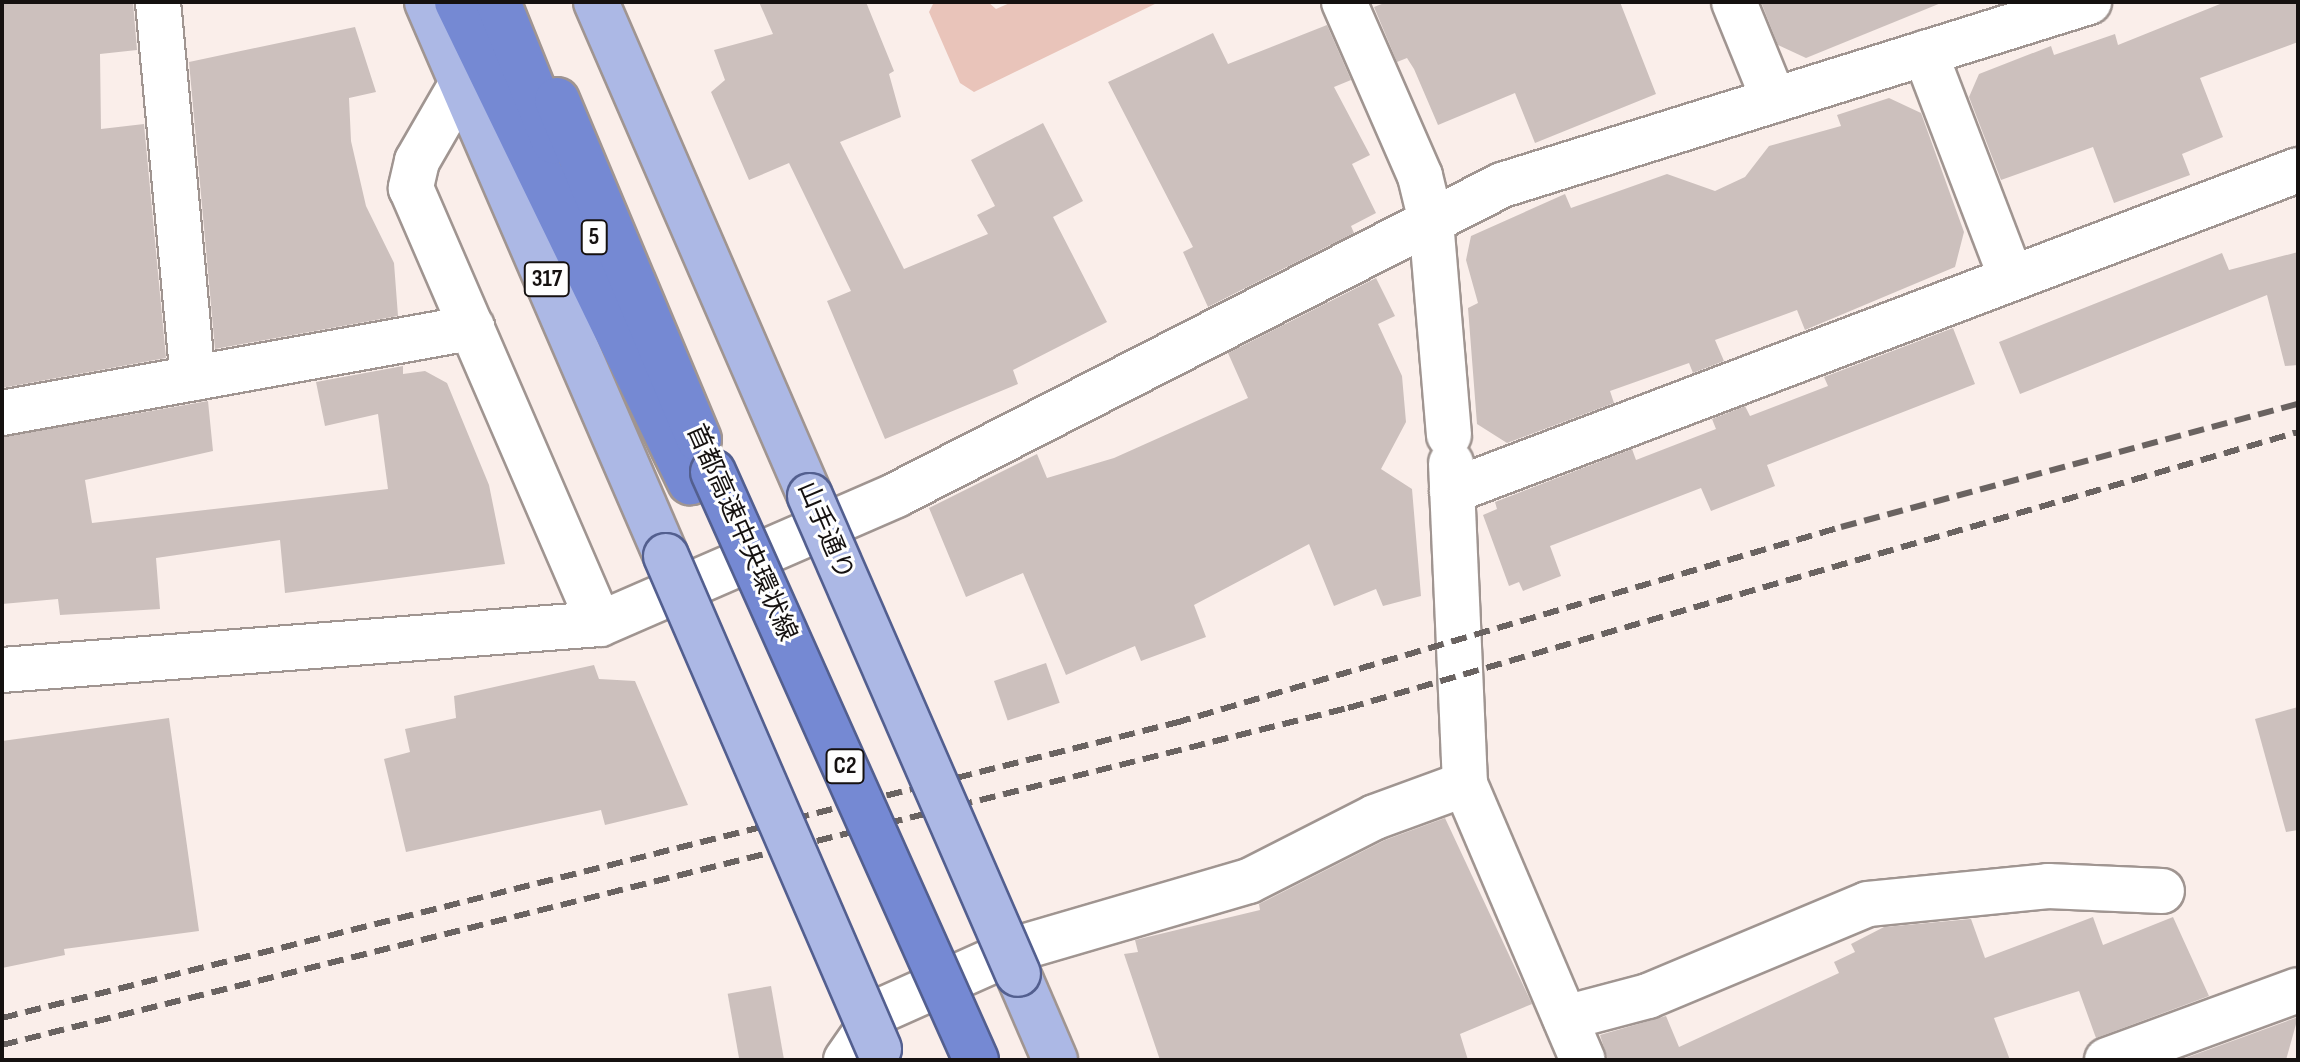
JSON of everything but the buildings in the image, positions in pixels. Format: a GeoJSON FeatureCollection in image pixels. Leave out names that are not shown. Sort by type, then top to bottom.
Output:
{"type":"FeatureCollection","features":[{"type":"Feature","properties":{"kind":"highway","name":"5"},"geometry":{"type":"LineString","coordinates":[[457,2],[702,477]]}},
{"type":"Feature","properties":{"kind":"highway","name":"5"},"geometry":{"type":"LineString","coordinates":[[475,2],[702,477]]}},
{"type":"Feature","properties":{"kind":"highway","name":"首都高速中央環状線"},"geometry":{"type":"LineString","coordinates":[[498,2],[951,1060]]}},
{"type":"Feature","properties":{"kind":"highway","name":"首都高速中央環状線"},"geometry":{"type":"LineString","coordinates":[[516,2],[702,477],[976,1060]]}},
{"type":"Feature","properties":{"kind":"main road","name":"317"},"geometry":{"type":"LineString","coordinates":[[427,2],[666,556],[870,1056]]}},
{"type":"Feature","properties":{"kind":"main road","name":"山手通り"},"geometry":{"type":"LineString","coordinates":[[596,2],[1055,1060]]}},
{"type":"Feature","properties":{"kind":"street"},"geometry":{"type":"LineString","coordinates":[[158,2],[193,378]]}},
{"type":"Feature","properties":{"kind":"street"},"geometry":{"type":"LineString","coordinates":[[1344,2],[1420,176],[1431,221],[1449,435],[1465,784],[1583,1060]]}},
{"type":"Feature","properties":{"kind":"street"},"geometry":{"type":"LineString","coordinates":[[1734,2],[1774,100]]}},
{"type":"Feature","properties":{"kind":"street"},"geometry":{"type":"LineString","coordinates":[[2,670],[600,624],[896,495],[1502,185],[2065,6]]}},
{"type":"Feature","properties":{"kind":"street"},"geometry":{"type":"LineString","coordinates":[[1925,53],[2011,277]]}},
{"type":"Feature","properties":{"kind":"street"},"geometry":{"type":"LineString","coordinates":[[462,83],[417,161],[411,188],[600,624]]}},
{"type":"Feature","properties":{"kind":"street"},"geometry":{"type":"LineString","coordinates":[[1452,491],[2298,170]]}},
{"type":"Feature","properties":{"kind":"street"},"geometry":{"type":"LineString","coordinates":[[2,413],[472,328]]}},
{"type":"Feature","properties":{"kind":"street"},"geometry":{"type":"LineString","coordinates":[[870,1056],[880,1011],[1008,953],[1249,881],[1375,817],[1465,784]]}},
{"type":"Feature","properties":{"kind":"street"},"geometry":{"type":"LineString","coordinates":[[1565,1018],[1648,996],[1868,904],[2048,886],[2162,891]]}},
{"type":"Feature","properties":{"kind":"street"},"geometry":{"type":"LineString","coordinates":[[2107,1060],[2298,990]]}},
{"type":"Feature","properties":{"kind":"shaded area"},"geometry":{"type":"Polygon","coordinates":[[[934,2],[988,2],[996,9],[1012,2],[1159,2],[974,92],[960,83],[929,12],[934,2]]]}},
{"type":"Feature","properties":{"kind":"railway"},"geometry":{"type":"LineString","coordinates":[[2,1018],[1175,723],[1841,527],[2298,404]]}},
{"type":"Feature","properties":{"kind":"railway"},"geometry":{"type":"LineString","coordinates":[[2,1045],[1348,708],[2298,432]]}}]}
